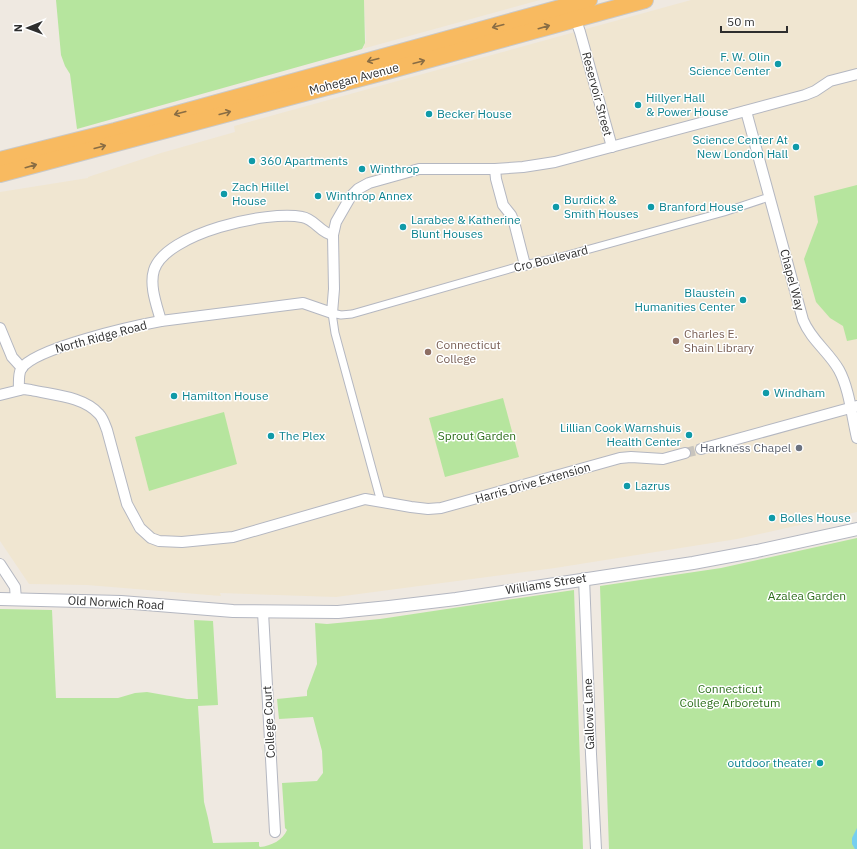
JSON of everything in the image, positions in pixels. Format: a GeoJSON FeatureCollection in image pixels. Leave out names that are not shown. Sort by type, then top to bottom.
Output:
{"type":"FeatureCollection","features":[{"type":"Feature","properties":{"kind":"highway","name":"Mohegan Avenue"},"geometry":{"type":"LineString","coordinates":[[60,151],[123,129],[571,8],[589,0]]}},
{"type":"Feature","properties":{"kind":"highway","name":"Mohegan Avenue"},"geometry":{"type":"LineString","coordinates":[[571,8],[645,0]]}},
{"type":"Feature","properties":{"kind":"highway"},"geometry":{"type":"LineString","coordinates":[[0,160],[60,151]]}},
{"type":"Feature","properties":{"kind":"highway"},"geometry":{"type":"LineString","coordinates":[[0,174],[60,151]]}},
{"type":"Feature","properties":{"kind":"street","name":"Reservoir Street"},"geometry":{"type":"LineString","coordinates":[[571,8],[612,147],[805,95],[815,91],[830,81],[857,74]]}},
{"type":"Feature","properties":{"kind":"street","name":"Chapel Way"},"geometry":{"type":"LineString","coordinates":[[746,111],[803,320],[812,337],[839,370],[854,407],[857,438]]}},
{"type":"Feature","properties":{"kind":"street"},"geometry":{"type":"LineString","coordinates":[[381,502],[335,333],[332,313],[334,289],[333,235],[339,215],[348,199],[358,189],[369,183],[419,169],[495,169],[523,167],[555,162],[612,147]]}},
{"type":"Feature","properties":{"kind":"street"},"geometry":{"type":"LineString","coordinates":[[495,169],[503,205],[514,222],[525,265]]}},
{"type":"Feature","properties":{"kind":"street","name":"Cro Boulevard"},"geometry":{"type":"LineString","coordinates":[[332,313],[341,315],[352,314],[525,265],[724,212],[769,197]]}},
{"type":"Feature","properties":{"kind":"street"},"geometry":{"type":"LineString","coordinates":[[161,321],[153,286],[154,269],[160,260],[172,248],[192,236],[234,224],[271,216],[295,216],[306,218],[324,233],[333,235]]}},
{"type":"Feature","properties":{"kind":"street","name":"North Ridge Road"},"geometry":{"type":"LineString","coordinates":[[22,368],[31,360],[69,344],[112,332],[161,321],[303,303],[332,313]]}},
{"type":"Feature","properties":{"kind":"street"},"geometry":{"type":"LineString","coordinates":[[0,328],[12,357],[22,368],[19,390],[0,395]]}},
{"type":"Feature","properties":{"kind":"street","name":"Harris Drive Extension"},"geometry":{"type":"LineString","coordinates":[[19,390],[27,389],[68,398],[81,402],[97,412],[104,421],[107,430],[126,504],[140,528],[151,538],[158,541],[182,542],[240,536],[361,500],[369,499],[411,507],[428,509],[441,508],[620,458],[662,458],[685,453]]}},
{"type":"Feature","properties":{"kind":"street"},"geometry":{"type":"LineString","coordinates":[[701,449],[854,407]]}},
{"type":"Feature","properties":{"kind":"street","name":"Williams Street"},"geometry":{"type":"LineString","coordinates":[[233,611],[338,612],[456,599],[584,578],[693,563],[757,551],[857,529]]}},
{"type":"Feature","properties":{"kind":"street"},"geometry":{"type":"LineString","coordinates":[[0,564],[15,587],[16,599]]}},
{"type":"Feature","properties":{"kind":"street","name":"Gallows Lane"},"geometry":{"type":"LineString","coordinates":[[584,578],[590,754],[596,849]]}},
{"type":"Feature","properties":{"kind":"street","name":"Old Norwich Road"},"geometry":{"type":"LineString","coordinates":[[0,599],[121,602],[233,611]]}},
{"type":"Feature","properties":{"kind":"street","name":"College Court"},"geometry":{"type":"LineString","coordinates":[[263,612],[275,832]]}},
{"type":"Feature","properties":{"kind":"shaded area"},"geometry":{"type":"Polygon","coordinates":[[[364,0],[540,0],[362,49],[366,40],[364,0]]]}},
{"type":"Feature","properties":{"kind":"shaded area","name":"Connecticut College"},"geometry":{"type":"Polygon","coordinates":[[[691,0],[857,0],[857,512],[737,539],[555,568],[336,597],[220,593],[221,596],[87,585],[29,584],[0,541],[0,192],[88,178],[161,153],[235,132],[234,126],[691,0]]]}},
{"type":"Feature","properties":{"kind":"green space"},"geometry":{"type":"Polygon","coordinates":[[[56,0],[364,0],[365,43],[362,49],[77,129],[70,74],[61,55],[56,0]]]}},
{"type":"Feature","properties":{"kind":"green space"},"geometry":{"type":"Polygon","coordinates":[[[857,185],[857,339],[847,341],[843,326],[830,318],[816,302],[804,259],[818,222],[814,196],[857,185]]]}},
{"type":"Feature","properties":{"kind":"green space","name":"Sprout Garden"},"geometry":{"type":"Polygon","coordinates":[[[503,398],[519,457],[445,477],[429,418],[503,398]]]}},
{"type":"Feature","properties":{"kind":"green space"},"geometry":{"type":"Polygon","coordinates":[[[224,412],[237,464],[149,491],[135,437],[224,412]]]}},
{"type":"Feature","properties":{"kind":"green space","name":"Connecticut College Arboretum"},"geometry":{"type":"Polygon","coordinates":[[[857,538],[857,849],[609,849],[600,586],[721,568],[857,538]]]}},
{"type":"Feature","properties":{"kind":"green space"},"geometry":{"type":"Polygon","coordinates":[[[574,590],[583,849],[0,849],[0,609],[52,610],[56,698],[118,698],[135,693],[147,692],[187,699],[198,699],[194,620],[213,621],[218,705],[198,706],[204,802],[213,843],[259,842],[260,847],[276,842],[283,837],[287,830],[285,828],[282,783],[317,781],[323,773],[322,751],[313,717],[279,719],[277,699],[307,696],[307,691],[317,664],[315,623],[327,624],[380,619],[574,590]]]}},
{"type":"Feature","properties":{"kind":"water"},"geometry":{"type":"Polygon","coordinates":[[[857,828],[857,849],[855,849],[852,844],[852,838],[857,828]]]}},
{"type":"Feature","properties":{"kind":"tunnel"},"geometry":{"type":"LineString","coordinates":[[685,453],[701,449]]}},
{"type":"Feature","properties":{"kind":"place","name":"F. W. Olin Science Center"},"geometry":{"type":"Point","coordinates":[778,64]}},
{"type":"Feature","properties":{"kind":"place","name":"Hillyer Hall & Power House"},"geometry":{"type":"Point","coordinates":[638,105]}},
{"type":"Feature","properties":{"kind":"place","name":"Becker House"},"geometry":{"type":"Point","coordinates":[429,114]}},
{"type":"Feature","properties":{"kind":"place","name":"Science Center At New London Hall"},"geometry":{"type":"Point","coordinates":[796,147]}},
{"type":"Feature","properties":{"kind":"place","name":"360 Apartments"},"geometry":{"type":"Point","coordinates":[252,161]}},
{"type":"Feature","properties":{"kind":"place","name":"Winthrop"},"geometry":{"type":"Point","coordinates":[362,169]}},
{"type":"Feature","properties":{"kind":"place","name":"Zach Hillel House"},"geometry":{"type":"Point","coordinates":[224,194]}},
{"type":"Feature","properties":{"kind":"place","name":"Winthrop Annex"},"geometry":{"type":"Point","coordinates":[318,196]}},
{"type":"Feature","properties":{"kind":"place","name":"Burdick & Smith Houses"},"geometry":{"type":"Point","coordinates":[556,207]}},
{"type":"Feature","properties":{"kind":"place","name":"Branford House"},"geometry":{"type":"Point","coordinates":[651,207]}},
{"type":"Feature","properties":{"kind":"place","name":"Larabee & Katherine Blunt Houses"},"geometry":{"type":"Point","coordinates":[403,227]}},
{"type":"Feature","properties":{"kind":"place","name":"Blaustein Humanities Center"},"geometry":{"type":"Point","coordinates":[743,300]}},
{"type":"Feature","properties":{"kind":"place","name":"Charles E. Shain Library"},"geometry":{"type":"Point","coordinates":[676,341]}},
{"type":"Feature","properties":{"kind":"place","name":"Connecticut College"},"geometry":{"type":"Point","coordinates":[428,352]}},
{"type":"Feature","properties":{"kind":"place","name":"Windham"},"geometry":{"type":"Point","coordinates":[766,393]}},
{"type":"Feature","properties":{"kind":"place","name":"Hamilton House"},"geometry":{"type":"Point","coordinates":[174,396]}},
{"type":"Feature","properties":{"kind":"place","name":"Lillian Cook Warnshuis Health Center"},"geometry":{"type":"Point","coordinates":[689,435]}},
{"type":"Feature","properties":{"kind":"place","name":"The Plex"},"geometry":{"type":"Point","coordinates":[271,436]}},
{"type":"Feature","properties":{"kind":"place","name":"Harkness Chapel"},"geometry":{"type":"Point","coordinates":[799,448]}},
{"type":"Feature","properties":{"kind":"place","name":"Lazrus"},"geometry":{"type":"Point","coordinates":[627,486]}},
{"type":"Feature","properties":{"kind":"place","name":"Bolles House"},"geometry":{"type":"Point","coordinates":[772,518]}},
{"type":"Feature","properties":{"kind":"place","name":"outdoor theater"},"geometry":{"type":"Point","coordinates":[820,763]}},
{"type":"Feature","properties":{"kind":"park label","name":"Azalea Garden"},"geometry":{"type":"Point","coordinates":[807,596]}}]}
